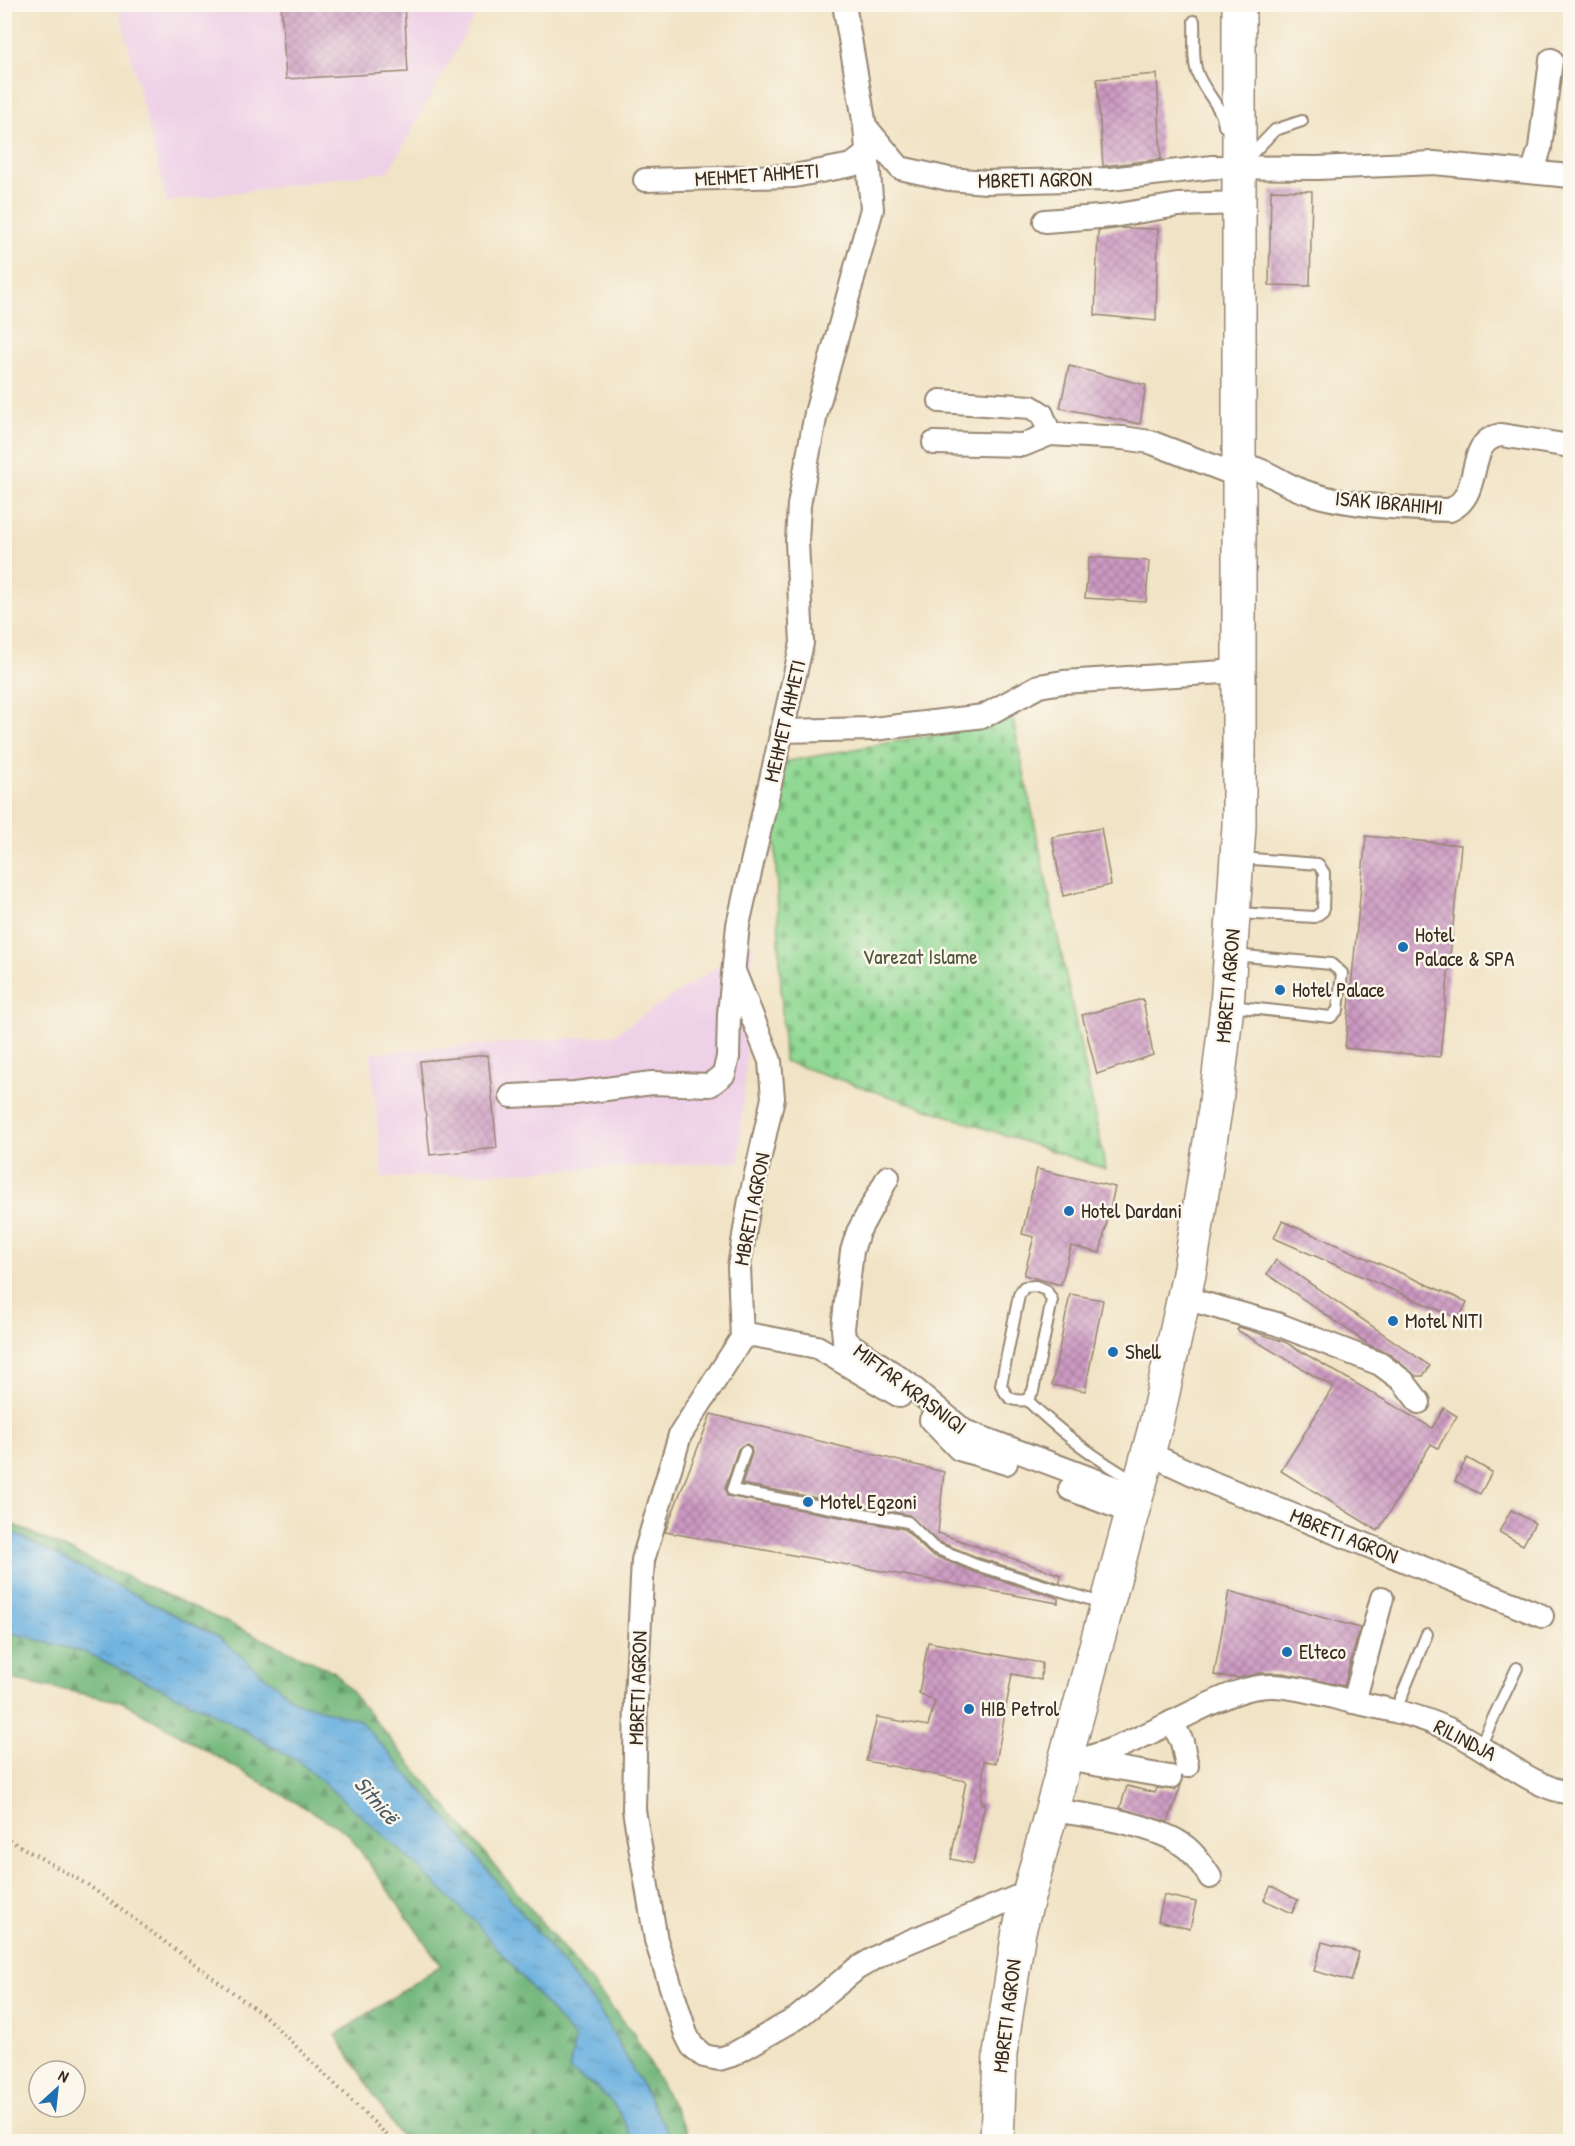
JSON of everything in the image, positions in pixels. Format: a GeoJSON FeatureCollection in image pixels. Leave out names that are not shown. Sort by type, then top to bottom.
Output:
{"type":"FeatureCollection","features":[{"type":"Feature","properties":{"kind":"main road","name":"MBRETI AGRON"},"geometry":{"type":"LineString","coordinates":[[998,2142],[1000,2054],[1009,1987],[1029,1892],[1051,1810],[1070,1762],[1137,1498],[1184,1298],[1203,1196],[1227,1006],[1237,858],[1240,671],[1240,203],[1231,163],[1239,4]]}},
{"type":"Feature","properties":{"kind":"street","name":"MEHMET AHMETI"},"geometry":{"type":"LineString","coordinates":[[511,1096],[575,1093],[652,1083],[699,1085],[716,1082],[723,1074],[728,1057],[729,1014],[738,925],[802,643],[797,582],[799,505],[816,413],[872,209],[872,185],[865,155],[865,126],[844,4]]}},
{"type":"Feature","properties":{"kind":"street"},"geometry":{"type":"LineString","coordinates":[[1533,171],[1540,148],[1551,60]]}},
{"type":"Feature","properties":{"kind":"street","name":"MBRETI AGRON"},"geometry":{"type":"LineString","coordinates":[[865,126],[900,168],[949,179],[986,182],[1110,179],[1231,163],[1317,168],[1434,163],[1570,176]]}},
{"type":"Feature","properties":{"kind":"street","name":"MEHMET AHMETI"},"geometry":{"type":"LineString","coordinates":[[645,180],[794,176],[852,165],[865,155]]}},
{"type":"Feature","properties":{"kind":"street","name":"MBRETI AGRON"},"geometry":{"type":"LineString","coordinates":[[1045,221],[1112,216],[1198,203],[1240,203]]}},
{"type":"Feature","properties":{"kind":"street"},"geometry":{"type":"LineString","coordinates":[[940,401],[1031,407],[1041,414],[1050,434]]}},
{"type":"Feature","properties":{"kind":"street"},"geometry":{"type":"LineString","coordinates":[[934,443],[1023,445],[1050,434],[1149,442],[1239,470]]}},
{"type":"Feature","properties":{"kind":"street","name":"ISAK IBRAHIMI"},"geometry":{"type":"LineString","coordinates":[[1239,470],[1258,467],[1302,491],[1329,499],[1450,510],[1465,500],[1481,448],[1492,437],[1501,435],[1570,446]]}},
{"type":"Feature","properties":{"kind":"street"},"geometry":{"type":"LineString","coordinates":[[781,731],[873,729],[984,716],[1008,700],[1039,686],[1063,682],[1240,671]]}},
{"type":"Feature","properties":{"kind":"street","name":"MBRETI AGRON"},"geometry":{"type":"LineString","coordinates":[[734,971],[770,1061],[773,1098],[748,1205],[739,1267],[742,1338],[680,1435],[643,1560],[634,1810],[656,1940],[692,2046],[711,2058],[732,2055],[796,2018],[856,1969],[889,1950],[1029,1892]]}},
{"type":"Feature","properties":{"kind":"street","name":"MIFTAR KRASNIQI"},"geometry":{"type":"LineString","coordinates":[[888,1177],[858,1232],[852,1251],[843,1328],[844,1340],[907,1383],[964,1431],[1137,1498]]}},
{"type":"Feature","properties":{"kind":"street"},"geometry":{"type":"LineString","coordinates":[[1184,1298],[1277,1324],[1380,1364],[1402,1381],[1419,1402]]}},
{"type":"Feature","properties":{"kind":"street"},"geometry":{"type":"LineString","coordinates":[[742,1338],[753,1335],[817,1347],[904,1399],[934,1423],[959,1449],[1137,1498]]}},
{"type":"Feature","properties":{"kind":"street","name":"MBRETI AGRON"},"geometry":{"type":"LineString","coordinates":[[1148,1453],[1208,1481],[1542,1616]]}},
{"type":"Feature","properties":{"kind":"street"},"geometry":{"type":"LineString","coordinates":[[1354,1702],[1382,1598]]}},
{"type":"Feature","properties":{"kind":"street","name":"RILINDJA"},"geometry":{"type":"LineString","coordinates":[[1070,1762],[1172,1722],[1212,1703],[1255,1688],[1273,1686],[1354,1702],[1447,1728],[1543,1785],[1559,1792],[1570,1792]]}},
{"type":"Feature","properties":{"kind":"street"},"geometry":{"type":"LineString","coordinates":[[1070,1762],[1179,1771],[1182,1742],[1172,1722]]}},
{"type":"Feature","properties":{"kind":"street"},"geometry":{"type":"LineString","coordinates":[[1051,1810],[1092,1815],[1164,1835],[1185,1846],[1197,1857],[1210,1877]]}},
{"type":"Feature","properties":{"kind":"lane"},"geometry":{"type":"LineString","coordinates":[[1194,21],[1196,69],[1204,90],[1224,115],[1224,137]]}},
{"type":"Feature","properties":{"kind":"lane"},"geometry":{"type":"LineString","coordinates":[[1231,163],[1275,130],[1302,121]]}},
{"type":"Feature","properties":{"kind":"lane"},"geometry":{"type":"LineString","coordinates":[[1234,913],[1315,917],[1323,911],[1324,873],[1317,864],[1237,858]]}},
{"type":"Feature","properties":{"kind":"lane"},"geometry":{"type":"LineString","coordinates":[[1227,1006],[1330,1017],[1338,1010],[1342,973],[1331,964],[1231,955]]}},
{"type":"Feature","properties":{"kind":"lane"},"geometry":{"type":"LineString","coordinates":[[1035,1286],[1046,1290],[1052,1300],[1033,1391],[1027,1400],[1016,1402],[1006,1396],[1001,1385],[1019,1295],[1024,1287],[1035,1286]]}},
{"type":"Feature","properties":{"kind":"lane"},"geometry":{"type":"LineString","coordinates":[[1027,1400],[1051,1424],[1097,1460],[1137,1498]]}},
{"type":"Feature","properties":{"kind":"lane"},"geometry":{"type":"LineString","coordinates":[[745,1451],[732,1490],[908,1522],[933,1547],[976,1564],[1108,1605]]}},
{"type":"Feature","properties":{"kind":"lane"},"geometry":{"type":"LineString","coordinates":[[1395,1712],[1427,1634]]}},
{"type":"Feature","properties":{"kind":"lane"},"geometry":{"type":"LineString","coordinates":[[1480,1746],[1517,1668]]}},
{"type":"Feature","properties":{"kind":"path"},"geometry":{"type":"LineString","coordinates":[[4,1837],[88,1885],[265,2016],[394,2142]]}},
{"type":"Feature","properties":{"kind":"shaded area"},"geometry":{"type":"Polygon","coordinates":[[[118,5],[478,5],[477,13],[389,171],[167,202],[118,5]]]}},
{"type":"Feature","properties":{"kind":"shaded area"},"geometry":{"type":"Polygon","coordinates":[[[754,943],[739,1162],[382,1178],[371,1053],[613,1035],[754,943]]]}},
{"type":"Feature","properties":{"kind":"green space","name":"Varezat Islame"},"geometry":{"type":"Polygon","coordinates":[[[1013,720],[1106,1169],[784,1061],[772,764],[1013,720]]]}},
{"type":"Feature","properties":{"kind":"green space"},"geometry":{"type":"Polygon","coordinates":[[[5,1521],[335,1672],[633,2033],[692,2141],[403,2141],[336,2035],[441,1965],[347,1832],[123,1702],[5,1678],[5,1521]]]}},
{"type":"Feature","properties":{"kind":"water","name":"Sitnicë"},"geometry":{"type":"Polygon","coordinates":[[[4,1528],[218,1637],[296,1702],[359,1720],[443,1814],[600,2011],[673,2141],[633,2141],[622,2116],[601,2091],[569,2070],[575,2039],[475,1922],[397,1847],[298,1761],[209,1711],[87,1653],[5,1631],[4,1528]]]}},
{"type":"Feature","properties":{"kind":"building"},"geometry":{"type":"Polygon","coordinates":[[[281,4],[404,4],[408,72],[286,79],[281,4]]]}},
{"type":"Feature","properties":{"kind":"building"},"geometry":{"type":"Polygon","coordinates":[[[1157,74],[1161,159],[1103,166],[1097,79],[1157,74]]]}},
{"type":"Feature","properties":{"kind":"building"},"geometry":{"type":"Polygon","coordinates":[[[1271,190],[1312,191],[1310,286],[1269,285],[1271,190]]]}},
{"type":"Feature","properties":{"kind":"building"},"geometry":{"type":"Polygon","coordinates":[[[1123,228],[1158,229],[1156,321],[1095,315],[1098,231],[1123,228]]]}},
{"type":"Feature","properties":{"kind":"building"},"geometry":{"type":"Polygon","coordinates":[[[1069,366],[1146,385],[1140,424],[1060,408],[1069,366]]]}},
{"type":"Feature","properties":{"kind":"building"},"geometry":{"type":"Polygon","coordinates":[[[1089,557],[1149,561],[1146,602],[1085,598],[1089,557]]]}},
{"type":"Feature","properties":{"kind":"building"},"geometry":{"type":"Polygon","coordinates":[[[1101,828],[1111,885],[1063,896],[1052,837],[1101,828]]]}},
{"type":"Feature","properties":{"kind":"building","name":"Hotel Palace & SPA"},"geometry":{"type":"Polygon","coordinates":[[[1366,836],[1461,845],[1440,1057],[1345,1048],[1366,836]]]}},
{"type":"Feature","properties":{"kind":"building"},"geometry":{"type":"Polygon","coordinates":[[[1143,999],[1153,1055],[1097,1074],[1082,1015],[1143,999]]]}},
{"type":"Feature","properties":{"kind":"building"},"geometry":{"type":"Polygon","coordinates":[[[488,1055],[497,1148],[430,1155],[420,1061],[488,1055]]]}},
{"type":"Feature","properties":{"kind":"building","name":"Hotel Dardani"},"geometry":{"type":"Polygon","coordinates":[[[1037,1169],[1115,1187],[1100,1253],[1071,1246],[1061,1285],[1024,1275],[1034,1237],[1022,1234],[1037,1169]]]}},
{"type":"Feature","properties":{"kind":"building"},"geometry":{"type":"Polygon","coordinates":[[[1282,1221],[1467,1302],[1459,1319],[1274,1238],[1282,1221]]]}},
{"type":"Feature","properties":{"kind":"building"},"geometry":{"type":"Polygon","coordinates":[[[1276,1260],[1430,1366],[1423,1376],[1416,1376],[1388,1353],[1371,1346],[1267,1274],[1276,1260]]]}},
{"type":"Feature","properties":{"kind":"building"},"geometry":{"type":"Polygon","coordinates":[[[1070,1294],[1103,1300],[1085,1391],[1052,1385],[1070,1294]]]}},
{"type":"Feature","properties":{"kind":"building"},"geometry":{"type":"Polygon","coordinates":[[[1239,1327],[1285,1342],[1432,1428],[1444,1408],[1457,1416],[1438,1448],[1431,1444],[1378,1531],[1281,1471],[1333,1387],[1237,1330],[1239,1327]]]}},
{"type":"Feature","properties":{"kind":"building","name":"Motel Egzoni"},"geometry":{"type":"Polygon","coordinates":[[[711,1414],[944,1472],[938,1533],[1061,1575],[1060,1583],[979,1558],[937,1541],[909,1515],[742,1484],[752,1453],[751,1447],[747,1444],[738,1449],[725,1488],[727,1496],[904,1529],[930,1554],[974,1572],[1058,1598],[1058,1603],[665,1532],[711,1414]]]}},
{"type":"Feature","properties":{"kind":"building"},"geometry":{"type":"Polygon","coordinates":[[[1467,1458],[1492,1472],[1480,1494],[1455,1481],[1467,1458]]]}},
{"type":"Feature","properties":{"kind":"building"},"geometry":{"type":"Polygon","coordinates":[[[1511,1510],[1535,1523],[1523,1545],[1499,1532],[1511,1510]]]}},
{"type":"Feature","properties":{"kind":"building","name":"Elteco"},"geometry":{"type":"Polygon","coordinates":[[[1229,1591],[1360,1628],[1344,1686],[1283,1673],[1260,1673],[1239,1678],[1214,1675],[1229,1591]]]}},
{"type":"Feature","properties":{"kind":"building","name":"HIB Petrol"},"geometry":{"type":"Polygon","coordinates":[[[928,1642],[1042,1663],[1041,1680],[1012,1674],[996,1763],[984,1761],[981,1803],[985,1803],[973,1864],[951,1859],[966,1781],[866,1761],[877,1717],[928,1726],[935,1701],[919,1693],[928,1642]]]}},
{"type":"Feature","properties":{"kind":"building"},"geometry":{"type":"Polygon","coordinates":[[[1181,1785],[1168,1822],[1120,1808],[1127,1786],[1155,1793],[1157,1788],[1174,1790],[1181,1785]]]}},
{"type":"Feature","properties":{"kind":"building"},"geometry":{"type":"Polygon","coordinates":[[[1271,1886],[1298,1900],[1292,1913],[1264,1900],[1271,1886]]]}},
{"type":"Feature","properties":{"kind":"building"},"geometry":{"type":"Polygon","coordinates":[[[1164,1895],[1196,1902],[1190,1929],[1158,1921],[1164,1895]]]}},
{"type":"Feature","properties":{"kind":"building"},"geometry":{"type":"Polygon","coordinates":[[[1322,1942],[1359,1952],[1351,1981],[1314,1971],[1322,1942]]]}},
{"type":"Feature","properties":{"kind":"place","name":"Hotel Palace & SPA"},"geometry":{"type":"Point","coordinates":[1403,947]}},
{"type":"Feature","properties":{"kind":"place","name":"Hotel Palace"},"geometry":{"type":"Point","coordinates":[1280,990]}},
{"type":"Feature","properties":{"kind":"place","name":"Hotel Dardani"},"geometry":{"type":"Point","coordinates":[1069,1211]}},
{"type":"Feature","properties":{"kind":"place","name":"Motel NITI"},"geometry":{"type":"Point","coordinates":[1393,1321]}},
{"type":"Feature","properties":{"kind":"place","name":"Shell"},"geometry":{"type":"Point","coordinates":[1113,1352]}},
{"type":"Feature","properties":{"kind":"place","name":"Motel Egzoni"},"geometry":{"type":"Point","coordinates":[808,1502]}},
{"type":"Feature","properties":{"kind":"place","name":"Elteco"},"geometry":{"type":"Point","coordinates":[1287,1652]}},
{"type":"Feature","properties":{"kind":"place","name":"HIB Petrol"},"geometry":{"type":"Point","coordinates":[969,1709]}}]}
